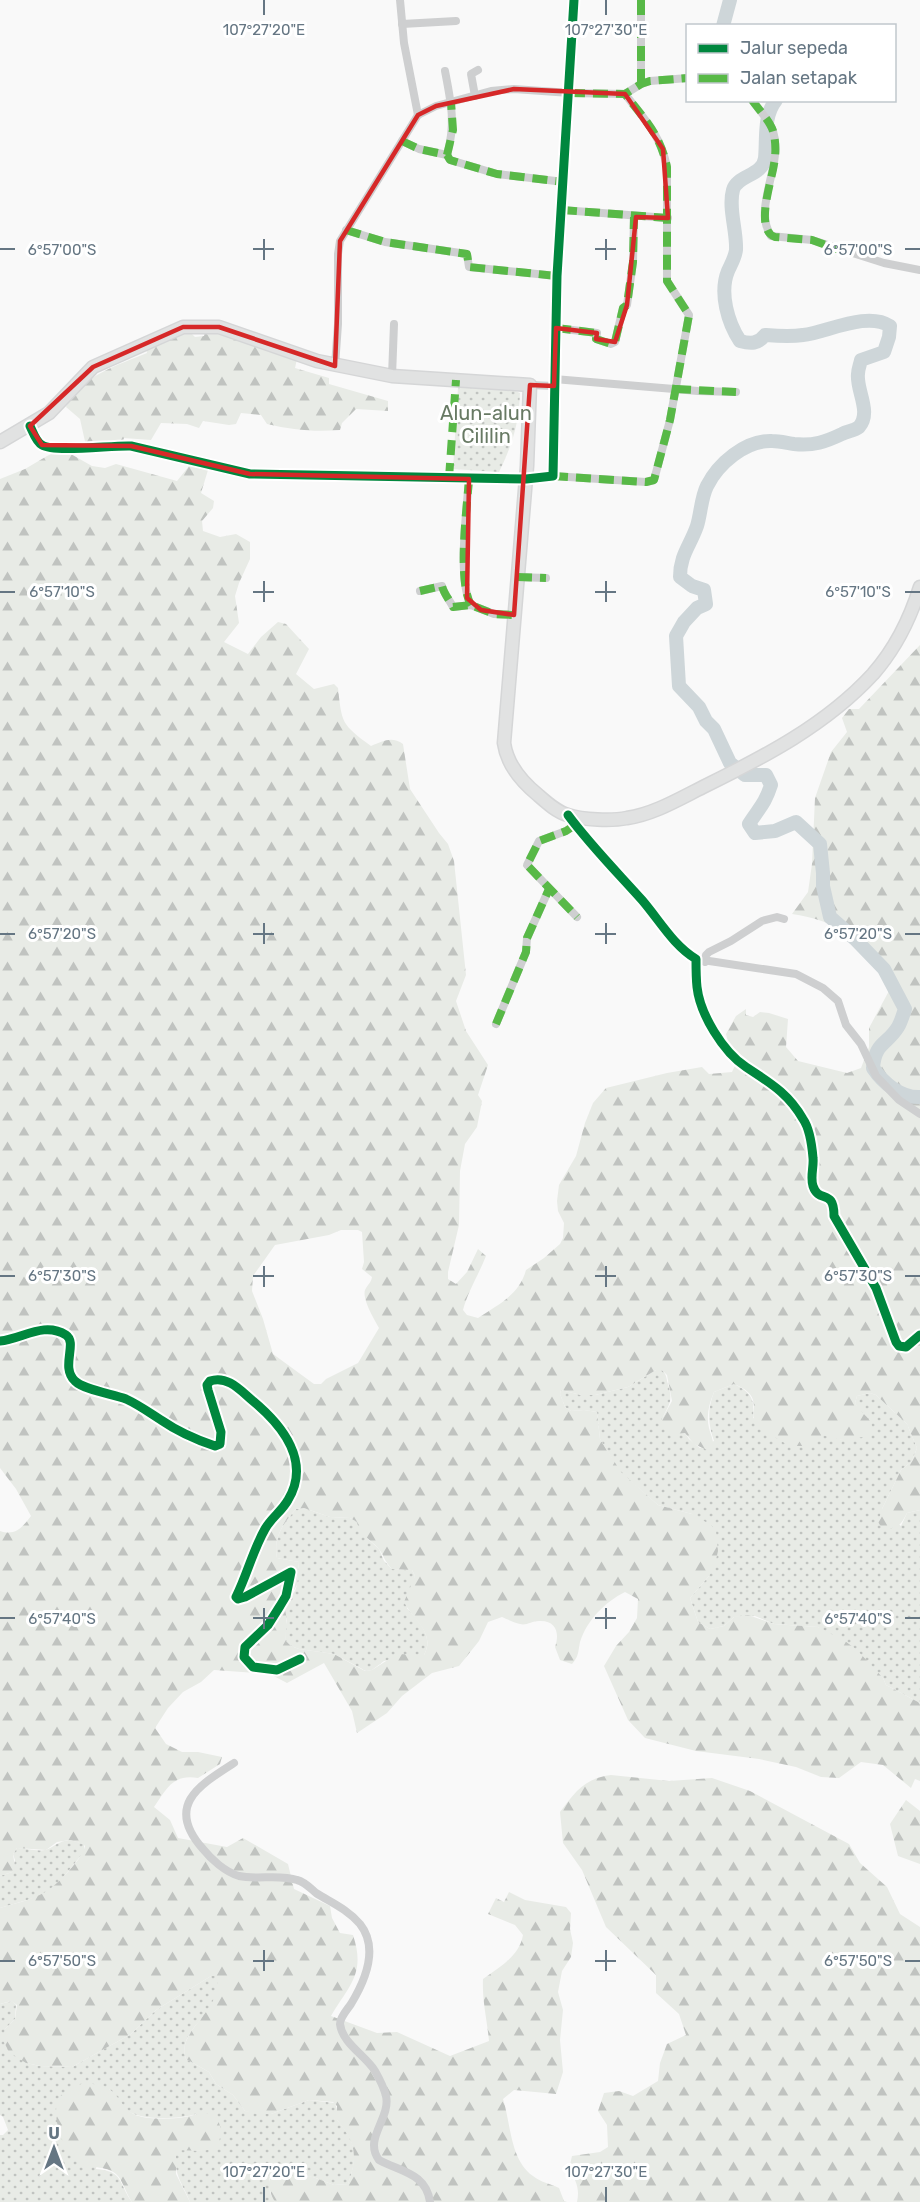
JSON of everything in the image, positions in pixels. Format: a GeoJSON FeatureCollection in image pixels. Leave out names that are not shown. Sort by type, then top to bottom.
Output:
{"type":"FeatureCollection","features":[{"type":"Feature","properties":{"kind":"main road"},"geometry":{"type":"LineString","coordinates":[[0,442],[49,413],[93,368],[183,327],[219,327],[300,357],[392,376],[530,385],[526,479],[513,615],[505,750],[520,778],[571,820],[614,819],[645,814],[752,762],[824,718],[872,676],[891,652],[901,635],[920,587]]}},
{"type":"Feature","properties":{"kind":"street"},"geometry":{"type":"LineString","coordinates":[[400,0],[407,65],[418,116]]}},
{"type":"Feature","properties":{"kind":"street"},"geometry":{"type":"LineString","coordinates":[[553,476],[557,276],[574,0]]}},
{"type":"Feature","properties":{"kind":"street"},"geometry":{"type":"LineString","coordinates":[[641,0],[641,84]]}},
{"type":"Feature","properties":{"kind":"street"},"geometry":{"type":"LineString","coordinates":[[402,24],[456,21]]}},
{"type":"Feature","properties":{"kind":"street"},"geometry":{"type":"LineString","coordinates":[[475,96],[471,74],[478,70]]}},
{"type":"Feature","properties":{"kind":"street"},"geometry":{"type":"LineString","coordinates":[[445,71],[453,130],[447,155],[450,160],[498,174],[564,182]]}},
{"type":"Feature","properties":{"kind":"street"},"geometry":{"type":"LineString","coordinates":[[335,366],[340,241],[418,116],[426,110],[451,102],[514,89],[625,94],[641,84],[686,78]]}},
{"type":"Feature","properties":{"kind":"street"},"geometry":{"type":"LineString","coordinates":[[30,426],[36,439],[42,445],[94,448],[114,445],[131,446],[250,474],[526,479],[553,476],[654,480],[670,420],[689,318],[667,281],[667,167],[663,149],[654,131],[625,94]]}},
{"type":"Feature","properties":{"kind":"street"},"geometry":{"type":"LineString","coordinates":[[754,102],[773,129],[775,161],[764,218],[771,236],[812,240],[884,263],[920,270]]}},
{"type":"Feature","properties":{"kind":"street"},"geometry":{"type":"LineString","coordinates":[[402,141],[419,149],[447,155]]}},
{"type":"Feature","properties":{"kind":"street"},"geometry":{"type":"LineString","coordinates":[[562,210],[668,218]]}},
{"type":"Feature","properties":{"kind":"street"},"geometry":{"type":"LineString","coordinates":[[556,328],[597,333],[597,339],[611,344],[615,342],[623,308],[627,305],[633,262],[634,217]]}},
{"type":"Feature","properties":{"kind":"street"},"geometry":{"type":"LineString","coordinates":[[346,230],[386,242],[467,254],[469,267],[557,276]]}},
{"type":"Feature","properties":{"kind":"street"},"geometry":{"type":"LineString","coordinates":[[392,376],[394,324]]}},
{"type":"Feature","properties":{"kind":"street"},"geometry":{"type":"LineString","coordinates":[[530,385],[554,382],[736,392]]}},
{"type":"Feature","properties":{"kind":"street"},"geometry":{"type":"LineString","coordinates":[[469,478],[465,556],[467,598],[471,605]]}},
{"type":"Feature","properties":{"kind":"street"},"geometry":{"type":"LineString","coordinates":[[518,577],[546,578]]}},
{"type":"Feature","properties":{"kind":"street"},"geometry":{"type":"LineString","coordinates":[[420,591],[442,585],[453,607],[471,605],[494,614],[513,615]]}},
{"type":"Feature","properties":{"kind":"street"},"geometry":{"type":"LineString","coordinates":[[577,917],[527,866],[539,841],[566,831],[571,820],[642,900],[678,946],[701,960],[796,974],[822,988],[838,1001],[846,1025],[861,1044],[876,1076],[899,1100],[920,1114]]}},
{"type":"Feature","properties":{"kind":"street"},"geometry":{"type":"LineString","coordinates":[[496,1024],[526,952],[527,938],[549,889]]}},
{"type":"Feature","properties":{"kind":"street"},"geometry":{"type":"LineString","coordinates":[[784,919],[770,918],[762,921],[709,952],[701,960],[699,996],[712,1030],[739,1061],[778,1088],[804,1120],[813,1158],[813,1186],[816,1191],[831,1199],[834,1204],[834,1216],[876,1288],[896,1342],[899,1346],[906,1347],[920,1335]]}},
{"type":"Feature","properties":{"kind":"street"},"geometry":{"type":"LineString","coordinates":[[0,1341],[39,1329],[55,1330],[67,1335],[71,1348],[69,1373],[76,1382],[141,1406],[164,1422],[215,1446],[220,1444],[221,1432],[208,1390],[207,1385],[210,1381],[222,1380],[234,1385],[267,1413],[295,1453],[297,1467],[295,1482],[289,1498],[266,1526],[236,1597],[238,1599],[245,1597],[291,1572],[286,1596],[268,1626],[245,1647],[244,1657],[253,1667],[277,1670],[300,1659]]}},
{"type":"Feature","properties":{"kind":"street"},"geometry":{"type":"LineString","coordinates":[[234,1762],[217,1773],[193,1795],[186,1809],[186,1825],[201,1847],[228,1871],[246,1877],[297,1880],[341,1906],[364,1931],[368,1939],[369,1961],[357,1993],[341,2020],[341,2028],[375,2070],[386,2097],[387,2105],[374,2143],[375,2155],[379,2160],[420,2180],[426,2186],[430,2202]]}},
{"type":"Feature","properties":{"kind":"highlighted area"},"geometry":{"type":"Polygon","coordinates":[[[514,89],[625,94],[663,149],[668,218],[636,217],[627,305],[615,342],[596,339],[597,333],[556,328],[554,386],[530,385],[514,615],[481,610],[467,598],[469,479],[250,474],[131,446],[42,445],[30,426],[93,367],[183,327],[219,327],[335,366],[340,241],[418,115],[436,106],[514,89]]]}},
{"type":"Feature","properties":{"kind":"green space"},"geometry":{"type":"Polygon","coordinates":[[[186,328],[195,337],[204,336],[206,329],[222,332],[297,359],[295,368],[329,378],[329,384],[388,401],[388,411],[356,409],[342,423],[340,430],[321,431],[267,424],[261,415],[241,413],[236,424],[229,425],[203,421],[199,428],[187,424],[161,423],[151,440],[124,438],[120,450],[86,446],[80,419],[66,407],[72,396],[90,379],[147,353],[146,347],[186,328]]]}},
{"type":"Feature","properties":{"kind":"green space","name":"Alun-alun Cililin"},"geometry":{"type":"Polygon","coordinates":[[[458,387],[513,390],[520,393],[514,434],[499,472],[453,469],[458,387]]]}},
{"type":"Feature","properties":{"kind":"green space"},"geometry":{"type":"Polygon","coordinates":[[[62,449],[92,466],[105,468],[116,464],[177,481],[189,466],[208,470],[201,493],[214,501],[213,508],[202,521],[203,531],[220,537],[236,534],[250,542],[250,559],[235,596],[239,623],[224,642],[248,654],[261,637],[278,622],[286,624],[309,649],[296,674],[314,689],[334,684],[338,688],[345,722],[354,733],[371,746],[391,740],[403,744],[410,789],[448,844],[454,861],[466,975],[456,1001],[466,1031],[488,1065],[478,1095],[482,1101],[477,1127],[465,1144],[460,1171],[459,1225],[448,1272],[448,1279],[456,1284],[467,1272],[478,1249],[486,1256],[463,1310],[467,1315],[478,1318],[507,1298],[523,1279],[526,1270],[560,1244],[563,1238],[564,1223],[558,1211],[559,1185],[576,1156],[593,1103],[606,1088],[702,1067],[709,1074],[732,1072],[739,1057],[729,1046],[726,1034],[736,1016],[746,1009],[746,1015],[753,1017],[760,1012],[788,1019],[786,1047],[798,1061],[847,1073],[861,1068],[869,1047],[869,1028],[890,989],[881,972],[845,935],[819,920],[792,914],[808,892],[812,864],[815,798],[831,752],[847,732],[842,718],[849,709],[859,709],[920,645],[920,1510],[907,1513],[900,1524],[895,1527],[882,1528],[878,1522],[901,1470],[912,1461],[917,1448],[907,1424],[876,1395],[870,1393],[857,1396],[855,1403],[872,1426],[870,1436],[842,1440],[822,1435],[813,1444],[795,1446],[782,1441],[757,1424],[751,1395],[734,1384],[714,1392],[709,1406],[708,1419],[713,1448],[707,1450],[694,1444],[685,1433],[672,1434],[662,1426],[662,1419],[672,1401],[667,1375],[662,1370],[656,1370],[628,1387],[595,1395],[581,1395],[561,1390],[560,1394],[565,1407],[571,1411],[597,1412],[600,1439],[621,1472],[658,1505],[692,1514],[711,1525],[716,1531],[718,1551],[715,1564],[709,1576],[690,1598],[698,1622],[710,1629],[724,1626],[734,1617],[748,1615],[774,1624],[818,1627],[845,1641],[857,1650],[883,1678],[886,1685],[920,1703],[920,1781],[915,1779],[911,1788],[883,1765],[861,1762],[839,1778],[821,1777],[796,1767],[759,1759],[696,1751],[645,1738],[628,1720],[604,1666],[637,1618],[638,1599],[625,1592],[604,1606],[592,1619],[583,1634],[577,1656],[572,1664],[560,1660],[555,1647],[557,1632],[553,1625],[545,1621],[515,1623],[502,1617],[488,1622],[479,1641],[459,1666],[432,1673],[402,1696],[387,1713],[357,1733],[352,1711],[324,1663],[287,1683],[270,1674],[214,1670],[201,1682],[183,1692],[168,1708],[155,1728],[166,1744],[182,1752],[198,1752],[222,1757],[220,1764],[198,1778],[189,1777],[177,1780],[154,1807],[170,1820],[178,1838],[227,1847],[243,1838],[288,1864],[294,1889],[330,1906],[332,1918],[340,1933],[353,1935],[358,1960],[354,1978],[331,2016],[377,2033],[397,2032],[450,2056],[489,2041],[483,1979],[513,1955],[523,1935],[515,1925],[488,1914],[496,1898],[504,1902],[509,1892],[525,1900],[566,1907],[571,1913],[570,1929],[573,1943],[571,1957],[562,1971],[558,1992],[563,2010],[560,2040],[563,2072],[556,2094],[514,2090],[503,2099],[512,2141],[520,2161],[525,2169],[536,2178],[559,2188],[564,2201],[567,2202],[275,2202],[269,2187],[273,2172],[281,2171],[292,2176],[313,2177],[334,2185],[348,2184],[353,2165],[353,2150],[348,2135],[337,2120],[337,2106],[333,2102],[309,2100],[271,2114],[245,2111],[233,2095],[216,2084],[209,2072],[186,2059],[184,2049],[187,2039],[213,2000],[217,1989],[217,1976],[211,1976],[156,2010],[131,2034],[72,2067],[26,2063],[9,2052],[3,2040],[5,2029],[15,2019],[17,2005],[11,2001],[0,2004],[0,1908],[33,1898],[48,1890],[73,1866],[85,1846],[70,1840],[57,1842],[46,1850],[17,1848],[13,1854],[15,1867],[12,1872],[0,1876],[0,1531],[14,1532],[31,1516],[16,1489],[0,1468],[0,479],[25,469],[62,449]],[[341,1230],[329,1235],[275,1245],[253,1276],[252,1291],[273,1354],[314,1384],[321,1384],[326,1379],[358,1363],[379,1328],[365,1298],[365,1290],[372,1277],[362,1269],[364,1262],[362,1232],[341,1230]],[[304,1508],[296,1509],[287,1520],[276,1544],[277,1558],[299,1562],[297,1585],[284,1608],[287,1620],[286,1641],[299,1649],[334,1654],[365,1671],[372,1670],[397,1654],[424,1655],[427,1647],[425,1633],[404,1602],[415,1576],[412,1570],[392,1569],[378,1548],[362,1533],[357,1522],[350,1518],[330,1517],[304,1508]]]}},
{"type":"Feature","properties":{"kind":"green space"},"geometry":{"type":"Polygon","coordinates":[[[656,1370],[662,1370],[665,1373],[670,1394],[669,1405],[662,1419],[685,1433],[700,1448],[714,1441],[709,1417],[714,1392],[734,1384],[751,1397],[753,1418],[830,1435],[842,1440],[868,1418],[855,1403],[857,1396],[870,1393],[876,1395],[907,1424],[917,1448],[912,1461],[901,1470],[882,1509],[901,1526],[907,1513],[920,1510],[920,1703],[886,1685],[883,1678],[818,1627],[774,1624],[755,1616],[734,1617],[724,1626],[710,1629],[698,1622],[690,1598],[709,1576],[692,1514],[658,1505],[620,1472],[600,1439],[597,1412],[571,1411],[565,1407],[560,1394],[561,1390],[581,1395],[595,1395],[628,1387],[656,1370]]]}},
{"type":"Feature","properties":{"kind":"green space"},"geometry":{"type":"Polygon","coordinates":[[[304,1508],[330,1517],[350,1518],[357,1522],[392,1569],[412,1570],[415,1576],[407,1608],[426,1635],[427,1648],[424,1655],[384,1661],[372,1670],[366,1671],[334,1654],[299,1649],[286,1641],[287,1621],[284,1608],[297,1585],[299,1562],[277,1558],[276,1544],[287,1520],[296,1509],[304,1508]]]}},
{"type":"Feature","properties":{"kind":"green space"},"geometry":{"type":"Polygon","coordinates":[[[611,1775],[669,1781],[712,1778],[750,1791],[849,1844],[860,1863],[887,1887],[900,1914],[920,1927],[920,2202],[577,2202],[577,2185],[569,2169],[572,2156],[600,2152],[608,2147],[607,2125],[598,2111],[604,2093],[619,2091],[633,2096],[658,2081],[660,2063],[667,2044],[686,2035],[679,2014],[656,1993],[656,1975],[606,1927],[582,1870],[563,1843],[560,1812],[581,1787],[594,1779],[611,1775]]]}},
{"type":"Feature","properties":{"kind":"green space"},"geometry":{"type":"Polygon","coordinates":[[[906,1800],[920,1811],[920,1864],[898,1856],[890,1824],[906,1800]]]}},
{"type":"Feature","properties":{"kind":"green space"},"geometry":{"type":"Polygon","coordinates":[[[70,1840],[84,1844],[84,1852],[56,1886],[44,1895],[0,1908],[0,1876],[12,1872],[15,1860],[13,1854],[17,1848],[44,1850],[70,1840]]]}},
{"type":"Feature","properties":{"kind":"green space"},"geometry":{"type":"Polygon","coordinates":[[[211,1976],[218,1976],[216,1998],[188,2036],[184,2051],[186,2059],[209,2072],[216,2084],[233,2095],[245,2111],[271,2114],[309,2100],[335,2103],[338,2113],[337,2120],[349,2135],[354,2150],[348,2184],[334,2185],[313,2177],[292,2176],[281,2171],[274,2172],[269,2179],[270,2193],[275,2202],[190,2202],[177,2172],[176,2149],[203,2151],[196,2114],[162,2118],[134,2114],[125,2109],[109,2089],[96,2169],[116,2175],[132,2202],[0,2202],[0,2135],[8,2130],[0,2115],[0,2004],[12,2001],[16,2005],[15,2019],[5,2029],[26,2063],[72,2067],[131,2034],[156,2010],[211,1976]]]}},
{"type":"Feature","properties":{"kind":"green space"},"geometry":{"type":"Polygon","coordinates":[[[83,2083],[106,2087],[129,2111],[139,2116],[172,2118],[204,2113],[215,2117],[221,2132],[216,2148],[203,2151],[176,2150],[176,2174],[190,2202],[132,2202],[121,2180],[112,2171],[82,2164],[72,2157],[59,2132],[57,2105],[63,2093],[83,2083]]]}},
{"type":"Feature","properties":{"kind":"waterway"},"geometry":{"type":"LineString","coordinates":[[724,24],[730,0]]}},
{"type":"Feature","properties":{"kind":"waterway"},"geometry":{"type":"LineString","coordinates":[[775,102],[767,121],[763,164],[755,172],[739,181],[733,190],[732,212],[736,250],[724,289],[726,307],[736,334],[740,341],[748,343],[760,340],[765,335],[803,335],[859,321],[870,321],[890,326],[889,337],[884,352],[861,360],[858,380],[864,415],[859,427],[819,443],[794,444],[772,441],[752,445],[742,449],[725,462],[712,478],[705,491],[697,526],[680,569],[680,577],[692,586],[704,590],[706,604],[697,608],[684,622],[676,636],[679,686],[699,707],[706,721],[714,729],[730,763],[745,775],[766,775],[771,785],[749,824],[755,833],[775,831],[796,822],[820,844],[823,886],[830,917],[884,969],[905,1009],[898,1027],[876,1053],[873,1068],[882,1079],[899,1092],[920,1097]]}},
{"type":"Feature","properties":{"kind":"marked path"},"geometry":{"type":"LineString","coordinates":[[641,0],[641,84]]}},
{"type":"Feature","properties":{"kind":"marked path"},"geometry":{"type":"LineString","coordinates":[[570,93],[625,94],[650,81],[686,78]]}},
{"type":"Feature","properties":{"kind":"marked path"},"geometry":{"type":"LineString","coordinates":[[553,476],[646,482],[654,480],[670,420],[689,315],[667,281],[667,167],[664,155],[651,128],[625,94]]}},
{"type":"Feature","properties":{"kind":"marked path"},"geometry":{"type":"LineString","coordinates":[[447,155],[453,130],[451,102]]}},
{"type":"Feature","properties":{"kind":"marked path"},"geometry":{"type":"LineString","coordinates":[[753,102],[769,123],[775,139],[775,160],[765,215],[769,233],[775,237],[812,240],[840,250]]}},
{"type":"Feature","properties":{"kind":"marked path"},"geometry":{"type":"LineString","coordinates":[[402,141],[419,149],[447,155],[450,160],[497,174],[564,182]]}},
{"type":"Feature","properties":{"kind":"marked path"},"geometry":{"type":"LineString","coordinates":[[562,210],[668,218]]}},
{"type":"Feature","properties":{"kind":"marked path"},"geometry":{"type":"LineString","coordinates":[[556,328],[597,333],[596,339],[611,344],[615,342],[623,308],[627,305],[633,262],[634,217]]}},
{"type":"Feature","properties":{"kind":"marked path"},"geometry":{"type":"LineString","coordinates":[[346,230],[385,242],[467,254],[469,267],[557,276]]}},
{"type":"Feature","properties":{"kind":"marked path"},"geometry":{"type":"LineString","coordinates":[[449,478],[456,380]]}},
{"type":"Feature","properties":{"kind":"marked path"},"geometry":{"type":"LineString","coordinates":[[676,389],[736,392]]}},
{"type":"Feature","properties":{"kind":"marked path"},"geometry":{"type":"LineString","coordinates":[[469,479],[464,579],[471,605]]}},
{"type":"Feature","properties":{"kind":"marked path"},"geometry":{"type":"LineString","coordinates":[[517,577],[546,578]]}},
{"type":"Feature","properties":{"kind":"marked path"},"geometry":{"type":"LineString","coordinates":[[420,591],[442,586],[453,607],[471,605],[494,614],[514,615]]}},
{"type":"Feature","properties":{"kind":"marked path"},"geometry":{"type":"LineString","coordinates":[[575,825],[566,831],[539,841],[527,865],[577,917]]}},
{"type":"Feature","properties":{"kind":"marked path"},"geometry":{"type":"LineString","coordinates":[[496,1024],[526,952],[527,938],[549,889]]}},
{"type":"Feature","properties":{"kind":"cycle path"},"geometry":{"type":"LineString","coordinates":[[30,426],[38,442],[49,447],[71,449],[131,446],[250,474],[526,479],[553,476],[557,276],[574,0]]}},
{"type":"Feature","properties":{"kind":"cycle path"},"geometry":{"type":"LineString","coordinates":[[568,815],[674,940],[696,959],[699,998],[714,1032],[737,1060],[785,1095],[805,1123],[812,1148],[813,1186],[819,1194],[832,1202],[834,1216],[876,1288],[896,1342],[899,1346],[906,1347],[920,1335]]}},
{"type":"Feature","properties":{"kind":"cycle path"},"geometry":{"type":"LineString","coordinates":[[0,1341],[41,1330],[58,1331],[69,1339],[69,1369],[79,1384],[126,1399],[180,1431],[215,1446],[220,1444],[221,1432],[208,1390],[207,1385],[210,1381],[223,1380],[234,1385],[264,1411],[283,1433],[290,1446],[295,1459],[294,1486],[286,1504],[267,1525],[236,1597],[238,1599],[245,1597],[291,1572],[286,1596],[268,1625],[245,1647],[244,1657],[253,1667],[277,1670],[300,1659]]}}]}
